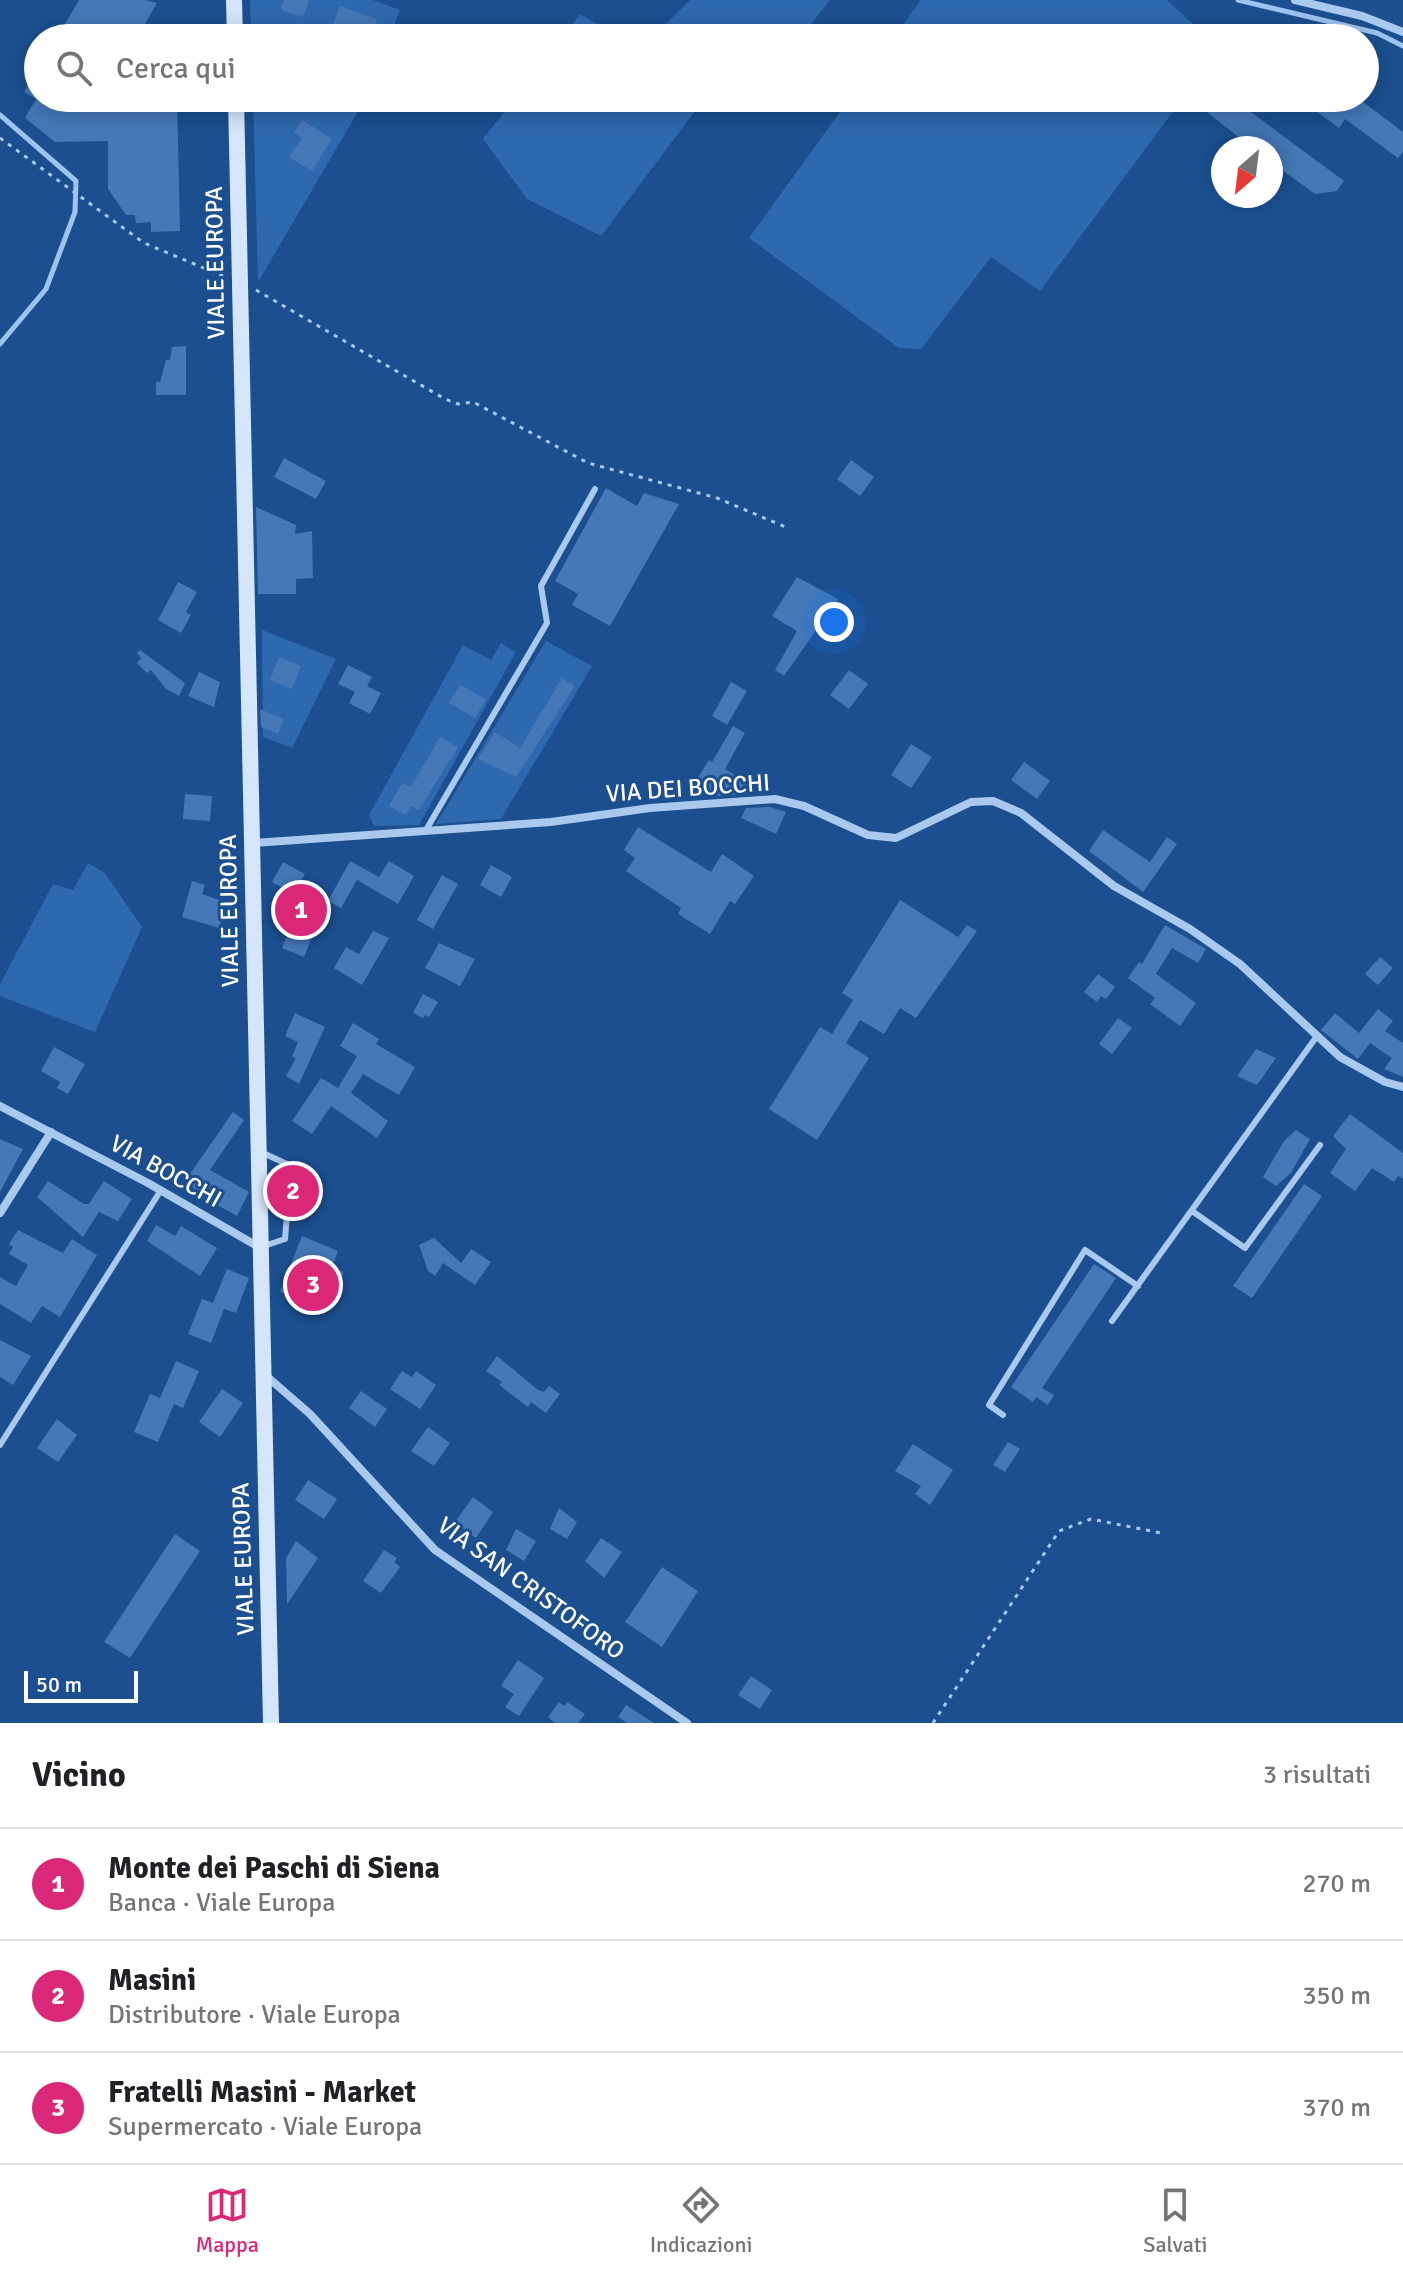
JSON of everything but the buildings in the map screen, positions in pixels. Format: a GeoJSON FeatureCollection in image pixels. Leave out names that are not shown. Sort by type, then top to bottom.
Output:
{"type":"FeatureCollection","features":[{"type":"Feature","properties":{"kind":"main road"},"geometry":{"type":"LineString","coordinates":[[234,0],[235,24]]}},
{"type":"Feature","properties":{"kind":"main road","name":"VIALE EUROPA"},"geometry":{"type":"LineString","coordinates":[[236,112],[271,1723]]}},
{"type":"Feature","properties":{"kind":"street"},"geometry":{"type":"LineString","coordinates":[[1295,0],[1362,16],[1403,32]]}},
{"type":"Feature","properties":{"kind":"street","name":"VIA DEI BOCCHI"},"geometry":{"type":"LineString","coordinates":[[252,843],[775,799],[804,806],[868,835],[896,838],[971,802],[993,801],[1021,813],[1114,886],[1190,929],[1240,964],[1340,1057],[1367,1073],[1403,1087]]}},
{"type":"Feature","properties":{"kind":"street","name":"VIA BOCCHI"},"geometry":{"type":"LineString","coordinates":[[0,1106],[161,1190],[260,1248]]}},
{"type":"Feature","properties":{"kind":"street"},"geometry":{"type":"LineString","coordinates":[[0,1213],[51,1132]]}},
{"type":"Feature","properties":{"kind":"street","name":"VIA SAN CRISTOFORO"},"geometry":{"type":"LineString","coordinates":[[262,1371],[310,1414],[435,1550],[687,1723]]}},
{"type":"Feature","properties":{"kind":"lane"},"geometry":{"type":"LineString","coordinates":[[426,830],[547,623],[541,586],[595,489]]}},
{"type":"Feature","properties":{"kind":"lane"},"geometry":{"type":"LineString","coordinates":[[1112,1321],[1317,1036]]}},
{"type":"Feature","properties":{"kind":"lane"},"geometry":{"type":"LineString","coordinates":[[1192,1211],[1245,1248],[1320,1145]]}},
{"type":"Feature","properties":{"kind":"lane"},"geometry":{"type":"LineString","coordinates":[[258,1150],[291,1166],[285,1239],[260,1248]]}},
{"type":"Feature","properties":{"kind":"lane"},"geometry":{"type":"LineString","coordinates":[[0,1445],[161,1190]]}},
{"type":"Feature","properties":{"kind":"lane"},"geometry":{"type":"LineString","coordinates":[[1003,1415],[989,1405],[1085,1250],[1138,1286]]}},
{"type":"Feature","properties":{"kind":"path"},"geometry":{"type":"LineString","coordinates":[[0,138],[67,190],[144,243],[177,260],[239,281],[445,399],[458,404],[473,402],[588,463],[717,498],[788,528]]}},
{"type":"Feature","properties":{"kind":"path"},"geometry":{"type":"LineString","coordinates":[[933,1723],[1059,1531],[1091,1519],[1161,1533]]}},
{"type":"Feature","properties":{"kind":"shaded area"},"geometry":{"type":"Polygon","coordinates":[[[250,0],[373,0],[400,10],[394,24],[251,24],[250,0]]]}},
{"type":"Feature","properties":{"kind":"shaded area"},"geometry":{"type":"Polygon","coordinates":[[[690,0],[830,0],[811,24],[666,24],[690,0]]]}},
{"type":"Feature","properties":{"kind":"shaded area"},"geometry":{"type":"Polygon","coordinates":[[[921,0],[1167,0],[1193,24],[903,24],[921,0]]]}},
{"type":"Feature","properties":{"kind":"shaded area"},"geometry":{"type":"Polygon","coordinates":[[[580,14],[598,24],[572,24],[580,14]]]}},
{"type":"Feature","properties":{"kind":"shaded area"},"geometry":{"type":"Polygon","coordinates":[[[253,112],[358,112],[258,282],[253,112]]]}},
{"type":"Feature","properties":{"kind":"shaded area"},"geometry":{"type":"Polygon","coordinates":[[[504,112],[694,112],[601,236],[527,199],[483,139],[504,112]]]}},
{"type":"Feature","properties":{"kind":"shaded area"},"geometry":{"type":"Polygon","coordinates":[[[840,112],[1173,112],[1040,291],[991,257],[921,349],[899,348],[749,238],[840,112]]]}},
{"type":"Feature","properties":{"kind":"shaded area"},"geometry":{"type":"Polygon","coordinates":[[[262,630],[336,659],[292,748],[263,737],[262,630]]]}},
{"type":"Feature","properties":{"kind":"shaded area"},"geometry":{"type":"Polygon","coordinates":[[[546,641],[592,666],[501,819],[436,824],[546,641]]]}},
{"type":"Feature","properties":{"kind":"shaded area"},"geometry":{"type":"Polygon","coordinates":[[[501,643],[516,652],[419,825],[374,826],[369,815],[463,645],[491,660],[501,643]]]}},
{"type":"Feature","properties":{"kind":"shaded area"},"geometry":{"type":"Polygon","coordinates":[[[88,863],[105,873],[142,927],[95,1032],[0,996],[0,984],[53,884],[73,890],[88,863]]]}},
{"type":"Feature","properties":{"kind":"waterway"},"geometry":{"type":"LineString","coordinates":[[1238,0],[1339,24]]}},
{"type":"Feature","properties":{"kind":"waterway"},"geometry":{"type":"LineString","coordinates":[[1379,34],[1403,46]]}},
{"type":"Feature","properties":{"kind":"waterway"},"geometry":{"type":"LineString","coordinates":[[0,115],[76,181],[75,212],[46,289],[0,344]]}},
{"type":"Feature","properties":{"kind":"place","name":"Monte dei Paschi di Siena"},"geometry":{"type":"Point","coordinates":[301,910]}},
{"type":"Feature","properties":{"kind":"place","name":"Masini"},"geometry":{"type":"Point","coordinates":[293,1191]}},
{"type":"Feature","properties":{"kind":"place","name":"Fratelli Masini - Market"},"geometry":{"type":"Point","coordinates":[313,1285]}}]}
